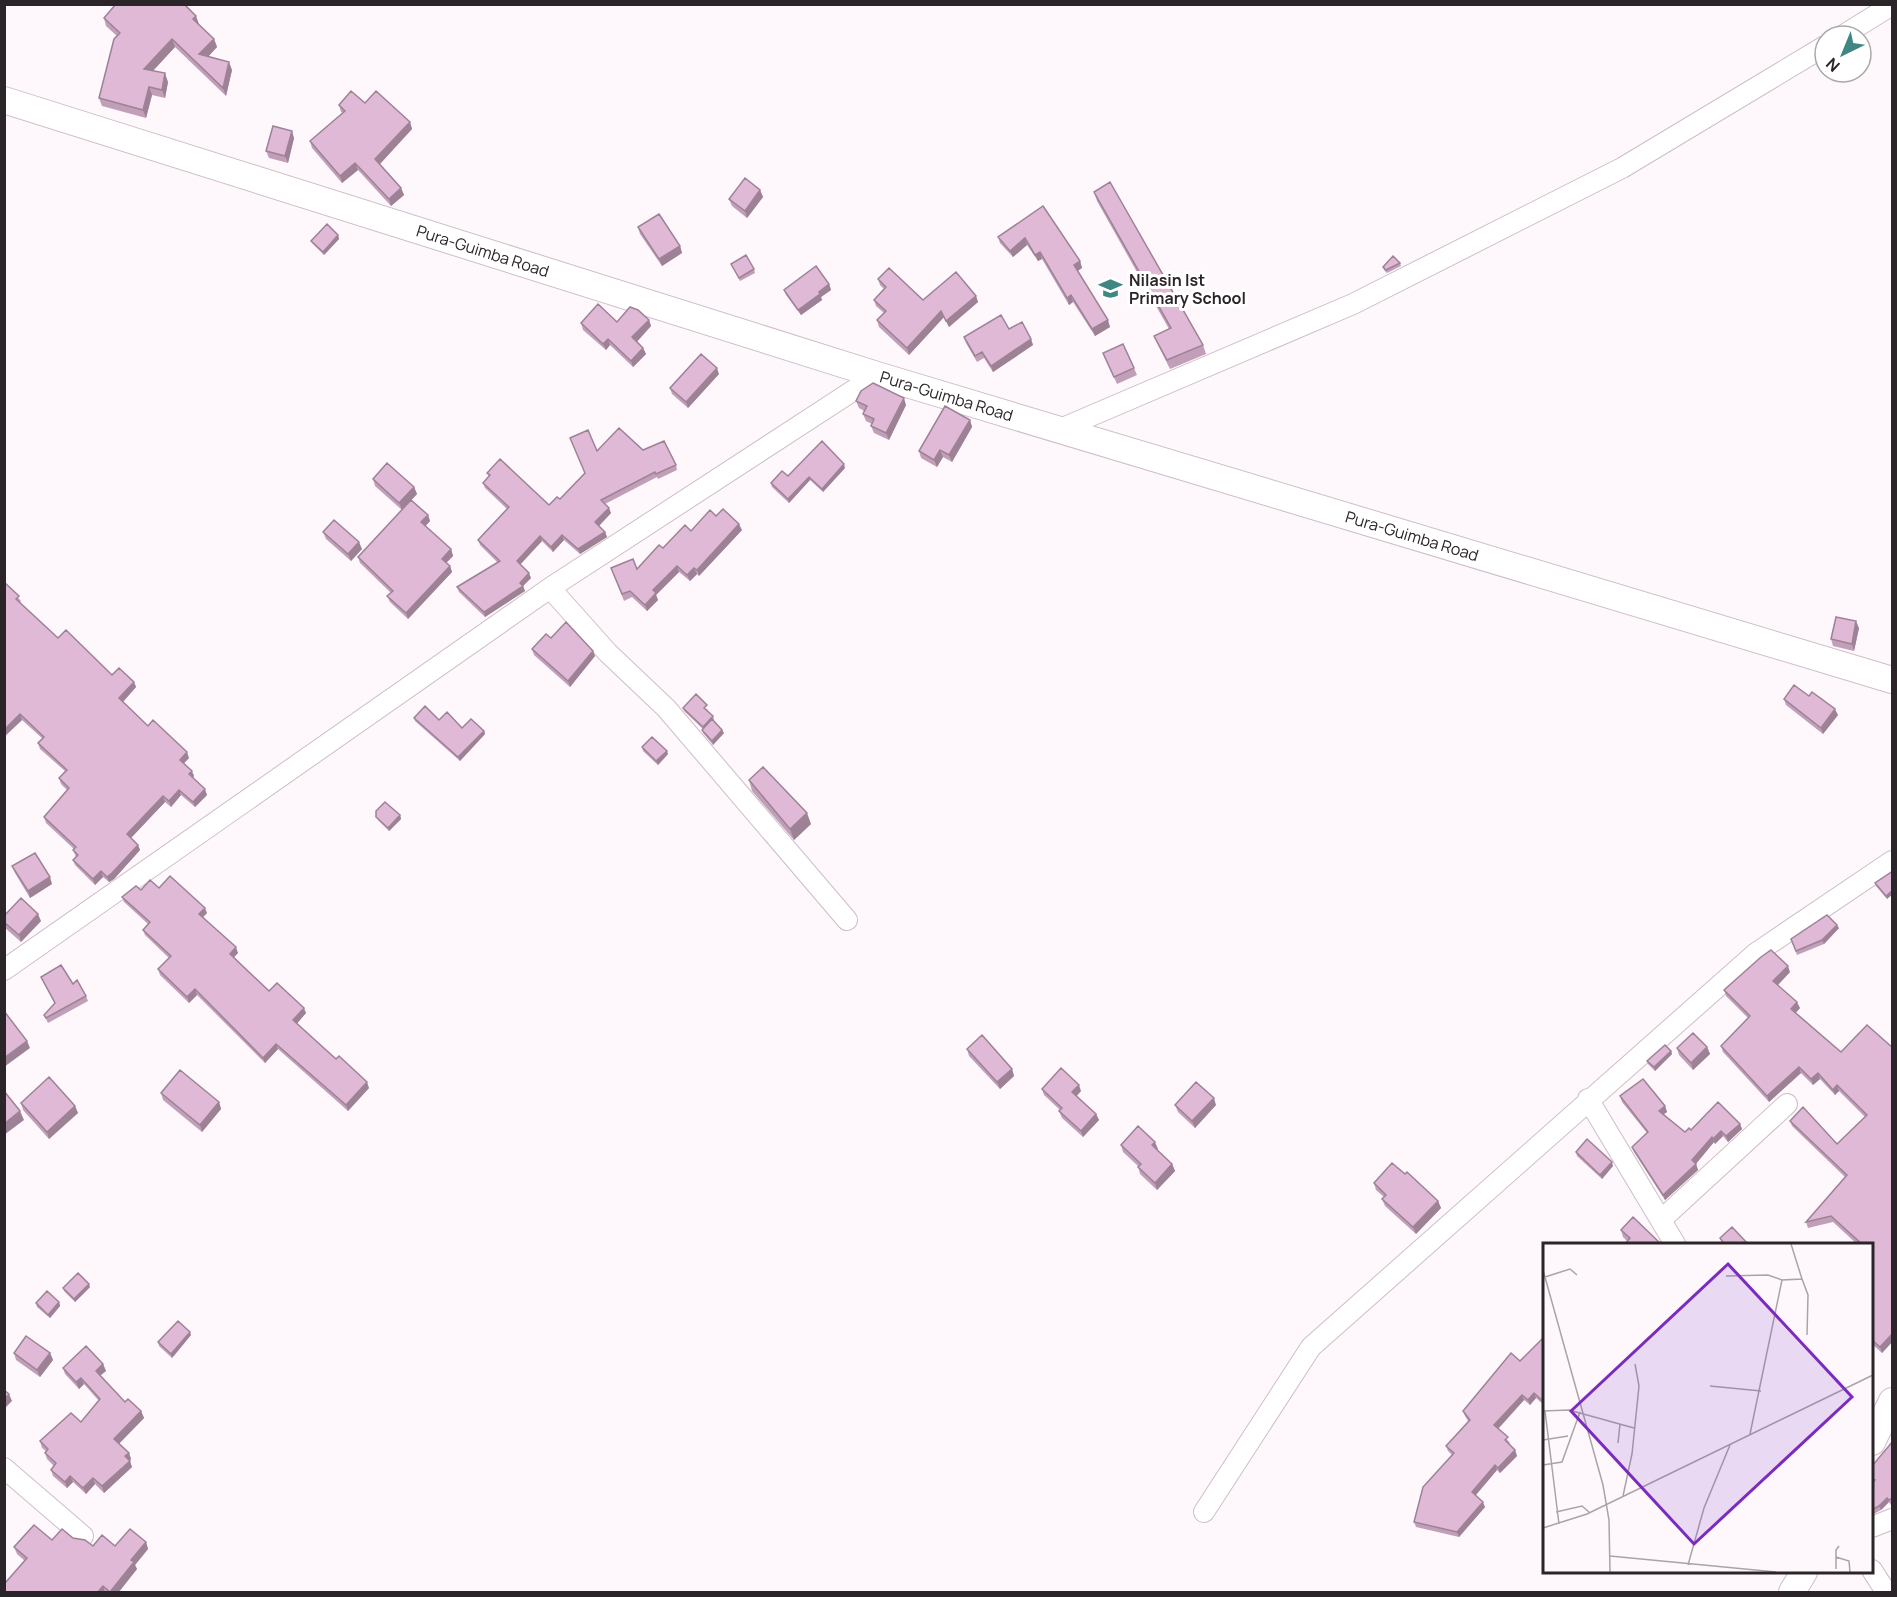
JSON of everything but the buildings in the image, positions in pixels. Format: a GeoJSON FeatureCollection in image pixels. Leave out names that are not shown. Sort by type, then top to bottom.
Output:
{"type":"FeatureCollection","features":[{"type":"Feature","properties":{"kind":"main road","name":"Pura-Guimba Road"},"geometry":{"type":"LineString","coordinates":[[4,100],[877,375],[1893,680]]}},
{"type":"Feature","properties":{"kind":"main road"},"geometry":{"type":"LineString","coordinates":[[1873,1440],[1893,1401]]}},
{"type":"Feature","properties":{"kind":"main road"},"geometry":{"type":"LineString","coordinates":[[1792,1593],[1803,1573]]}},
{"type":"Feature","properties":{"kind":"street"},"geometry":{"type":"LineString","coordinates":[[1862,24],[1893,5]]}},
{"type":"Feature","properties":{"kind":"street"},"geometry":{"type":"LineString","coordinates":[[1058,430],[1353,304],[1622,168],[1813,53]]}},
{"type":"Feature","properties":{"kind":"street"},"geometry":{"type":"LineString","coordinates":[[4,970],[550,588],[877,375]]}},
{"type":"Feature","properties":{"kind":"street"},"geometry":{"type":"LineString","coordinates":[[550,588],[608,653],[666,708],[847,920]]}},
{"type":"Feature","properties":{"kind":"street"},"geometry":{"type":"LineString","coordinates":[[1203,1512],[1311,1347],[1588,1099],[1756,953],[1893,861]]}},
{"type":"Feature","properties":{"kind":"street"},"geometry":{"type":"LineString","coordinates":[[1588,1099],[1674,1243]]}},
{"type":"Feature","properties":{"kind":"street"},"geometry":{"type":"LineString","coordinates":[[1661,1220],[1787,1104]]}},
{"type":"Feature","properties":{"kind":"street"},"geometry":{"type":"LineString","coordinates":[[4,1468],[83,1536]]}},
{"type":"Feature","properties":{"kind":"street"},"geometry":{"type":"LineString","coordinates":[[1873,1527],[1893,1519]]}},
{"type":"Feature","properties":{"kind":"street"},"geometry":{"type":"LineString","coordinates":[[1873,1572],[1886,1593]]}},
{"type":"Feature","properties":{"kind":"place","name":"Nilasin Ist Primary School"},"geometry":{"type":"Point","coordinates":[1111,289]}}]}
